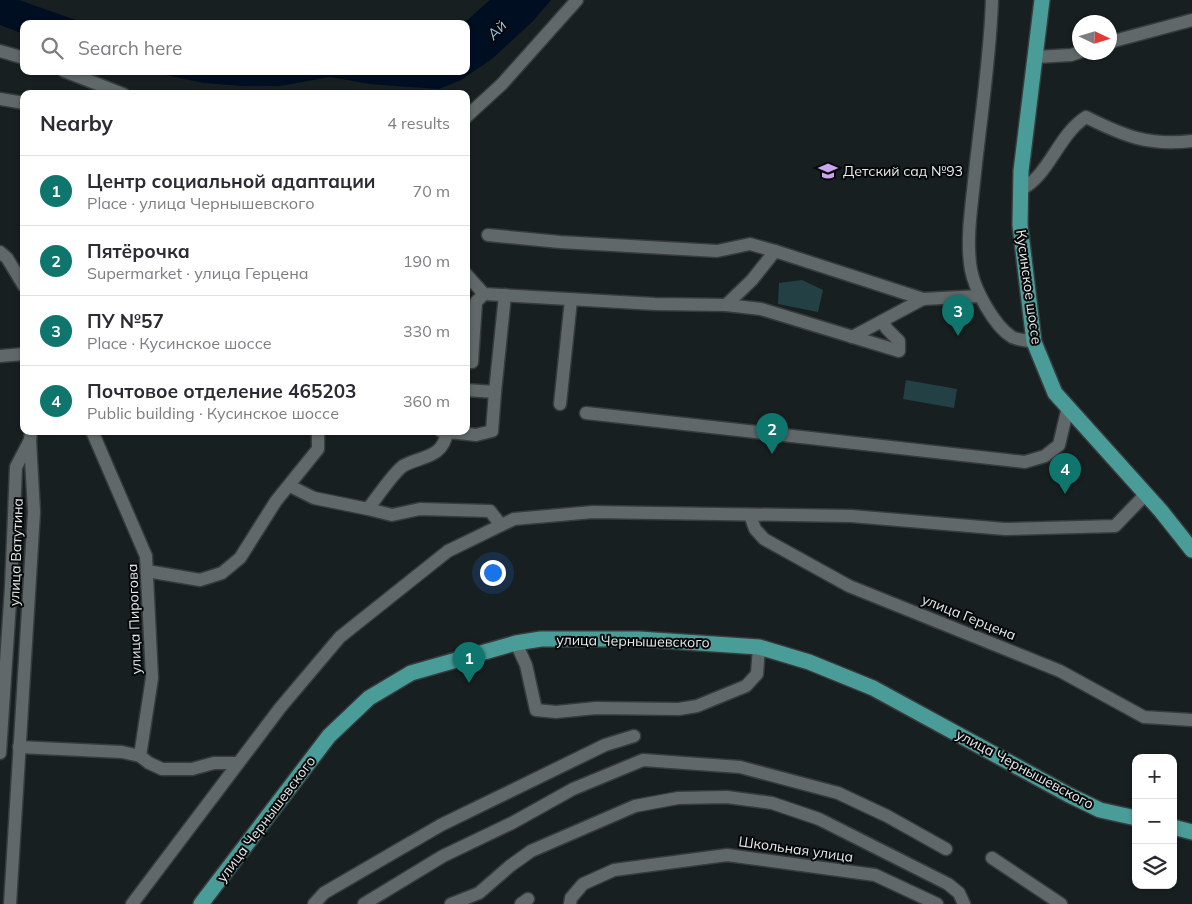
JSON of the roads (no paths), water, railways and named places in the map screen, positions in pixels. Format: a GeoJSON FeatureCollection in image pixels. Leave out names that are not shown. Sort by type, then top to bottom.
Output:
{"type":"FeatureCollection","features":[{"type":"Feature","properties":{"kind":"main road","name":"Кусинское шоссе"},"geometry":{"type":"LineString","coordinates":[[1042,0],[1020,171],[1020,225],[1023,263],[1034,342],[1055,393],[1146,494],[1192,550]]}},
{"type":"Feature","properties":{"kind":"main road","name":"улица Чернышевского"},"geometry":{"type":"LineString","coordinates":[[201,904],[329,736],[369,698],[411,674],[516,643],[541,639],[640,639],[759,647],[809,662],[873,688],[1100,810],[1132,817]]}},
{"type":"Feature","properties":{"kind":"main road"},"geometry":{"type":"LineString","coordinates":[[1177,828],[1192,832]]}},
{"type":"Feature","properties":{"kind":"street"},"geometry":{"type":"LineString","coordinates":[[470,113],[502,84],[577,0]]}},
{"type":"Feature","properties":{"kind":"street"},"geometry":{"type":"LineString","coordinates":[[992,0],[991,30],[969,242],[971,270],[980,296],[1000,326],[1013,338],[1034,342]]}},
{"type":"Feature","properties":{"kind":"street"},"geometry":{"type":"LineString","coordinates":[[1117,40],[1192,20]]}},
{"type":"Feature","properties":{"kind":"street"},"geometry":{"type":"LineString","coordinates":[[0,51],[20,57]]}},
{"type":"Feature","properties":{"kind":"street"},"geometry":{"type":"LineString","coordinates":[[1036,57],[1072,54]]}},
{"type":"Feature","properties":{"kind":"street"},"geometry":{"type":"LineString","coordinates":[[74,75],[113,90]]}},
{"type":"Feature","properties":{"kind":"street"},"geometry":{"type":"LineString","coordinates":[[0,98],[20,103]]}},
{"type":"Feature","properties":{"kind":"street"},"geometry":{"type":"LineString","coordinates":[[1020,190],[1031,185],[1073,125],[1086,117],[1121,135],[1155,143],[1192,142]]}},
{"type":"Feature","properties":{"kind":"street"},"geometry":{"type":"LineString","coordinates":[[488,234],[560,242],[717,251],[750,244],[923,299],[980,296]]}},
{"type":"Feature","properties":{"kind":"street"},"geometry":{"type":"LineString","coordinates":[[726,304],[752,280],[775,251]]}},
{"type":"Feature","properties":{"kind":"street"},"geometry":{"type":"LineString","coordinates":[[0,252],[7,258],[20,279]]}},
{"type":"Feature","properties":{"kind":"street"},"geometry":{"type":"LineString","coordinates":[[470,278],[484,294],[655,304],[726,304],[760,309],[899,351],[899,340],[886,329],[882,320]]}},
{"type":"Feature","properties":{"kind":"street"},"geometry":{"type":"LineString","coordinates":[[470,362],[472,362],[476,302],[484,294]]}},
{"type":"Feature","properties":{"kind":"street"},"geometry":{"type":"LineString","coordinates":[[470,434],[492,431],[505,295]]}},
{"type":"Feature","properties":{"kind":"street"},"geometry":{"type":"LineString","coordinates":[[852,337],[923,299]]}},
{"type":"Feature","properties":{"kind":"street"},"geometry":{"type":"LineString","coordinates":[[560,404],[571,300]]}},
{"type":"Feature","properties":{"kind":"street"},"geometry":{"type":"LineString","coordinates":[[0,356],[20,354]]}},
{"type":"Feature","properties":{"kind":"street"},"geometry":{"type":"LineString","coordinates":[[470,390],[495,392]]}},
{"type":"Feature","properties":{"kind":"street"},"geometry":{"type":"LineString","coordinates":[[586,413],[1025,462],[1045,456],[1059,445],[1068,407]]}},
{"type":"Feature","properties":{"kind":"street","name":"улица Пирогова"},"geometry":{"type":"LineString","coordinates":[[94,435],[146,556],[152,678],[140,756]]}},
{"type":"Feature","properties":{"kind":"street"},"geometry":{"type":"LineString","coordinates":[[147,571],[200,580],[222,572],[240,558],[276,501],[318,449],[318,435]]}},
{"type":"Feature","properties":{"kind":"street"},"geometry":{"type":"LineString","coordinates":[[368,509],[402,466],[430,457],[446,440],[447,435]]}},
{"type":"Feature","properties":{"kind":"street","name":"улица Ватутина"},"geometry":{"type":"LineString","coordinates":[[0,753],[16,467],[30,436]]}},
{"type":"Feature","properties":{"kind":"street","name":"улица Ватутина"},"geometry":{"type":"LineString","coordinates":[[10,904],[34,512],[30,436]]}},
{"type":"Feature","properties":{"kind":"street"},"geometry":{"type":"LineString","coordinates":[[290,486],[314,498],[392,515],[420,509],[490,512],[501,525]]}},
{"type":"Feature","properties":{"kind":"street"},"geometry":{"type":"LineString","coordinates":[[132,904],[280,708],[340,637],[448,551],[514,519],[594,512],[851,516],[1005,529],[1115,526],[1146,494]]}},
{"type":"Feature","properties":{"kind":"street","name":"улица Герцена"},"geometry":{"type":"LineString","coordinates":[[750,515],[754,529],[764,538],[849,586],[1060,671],[1144,716],[1192,720]]}},
{"type":"Feature","properties":{"kind":"street"},"geometry":{"type":"LineString","coordinates":[[516,643],[526,665],[536,710],[556,712],[596,708],[679,709],[697,706],[746,686],[757,674],[759,647]]}},
{"type":"Feature","properties":{"kind":"street"},"geometry":{"type":"LineString","coordinates":[[6,666],[21,710]]}},
{"type":"Feature","properties":{"kind":"street"},"geometry":{"type":"LineString","coordinates":[[314,904],[324,893],[441,825],[605,745],[634,736]]}},
{"type":"Feature","properties":{"kind":"street"},"geometry":{"type":"LineString","coordinates":[[19,747],[122,752],[140,756],[162,769],[192,769],[214,763],[238,763]]}},
{"type":"Feature","properties":{"kind":"street"},"geometry":{"type":"LineString","coordinates":[[364,904],[443,856],[512,823],[573,789],[643,760],[740,767],[838,792],[887,816],[946,849]]}},
{"type":"Feature","properties":{"kind":"street"},"geometry":{"type":"LineString","coordinates":[[451,904],[479,893],[510,866],[531,851],[635,806],[678,798],[718,797],[772,803],[819,819],[948,884],[959,893],[964,904]]}},
{"type":"Feature","properties":{"kind":"street","name":"Школьная улица"},"geometry":{"type":"LineString","coordinates":[[570,904],[571,898],[583,884],[614,870],[727,855],[875,875],[937,904]]}},
{"type":"Feature","properties":{"kind":"street"},"geometry":{"type":"LineString","coordinates":[[992,858],[1061,904]]}},
{"type":"Feature","properties":{"kind":"water"},"geometry":{"type":"Polygon","coordinates":[[[0,0],[19,0],[76,20],[20,20],[20,32],[0,25],[0,0]]]}},
{"type":"Feature","properties":{"kind":"water","name":"Ай"},"geometry":{"type":"Polygon","coordinates":[[[490,0],[551,0],[533,21],[493,58],[470,74],[470,20],[468,20],[490,0]]]}},
{"type":"Feature","properties":{"kind":"water"},"geometry":{"type":"Polygon","coordinates":[[[166,75],[468,75],[439,89],[369,84],[330,77],[280,86],[204,83],[166,75]]]}},
{"type":"Feature","properties":{"kind":"place","name":"Детский сад №93"},"geometry":{"type":"Point","coordinates":[828,171]}},
{"type":"Feature","properties":{"kind":"place","name":"ПУ №57"},"geometry":{"type":"Point","coordinates":[958,336]}},
{"type":"Feature","properties":{"kind":"place","name":"Пятёрочка"},"geometry":{"type":"Point","coordinates":[772,454]}},
{"type":"Feature","properties":{"kind":"place","name":"Почтовое отделение 465203"},"geometry":{"type":"Point","coordinates":[1065,494]}},
{"type":"Feature","properties":{"kind":"place","name":"Центр социальной адаптации"},"geometry":{"type":"Point","coordinates":[469,683]}}]}
